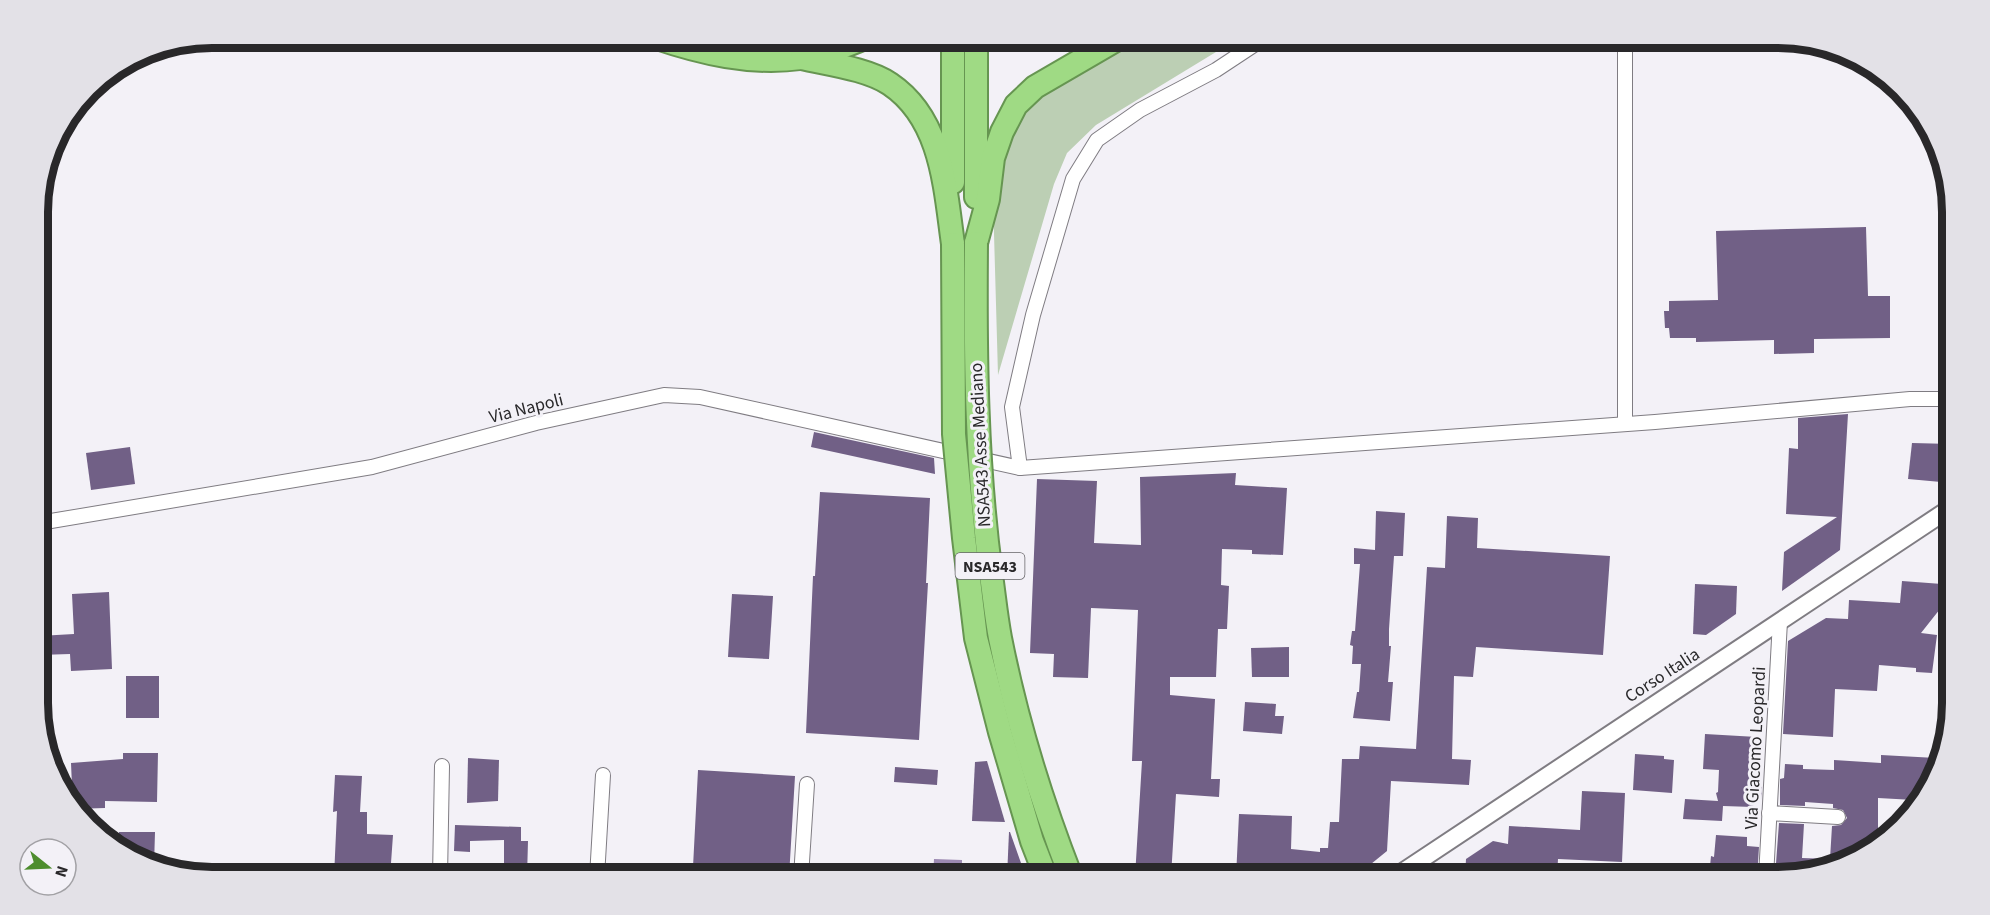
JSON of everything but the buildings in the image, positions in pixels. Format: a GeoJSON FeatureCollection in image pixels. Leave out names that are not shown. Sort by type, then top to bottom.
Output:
{"type":"FeatureCollection","features":[{"type":"Feature","properties":{"kind":"highway"},"geometry":{"type":"LineString","coordinates":[[688,48],[724,56],[767,60],[802,58],[834,48]]}},
{"type":"Feature","properties":{"kind":"highway","name":"NSA543 Asse Mediano"},"geometry":{"type":"LineString","coordinates":[[953,48],[954,434],[964,538],[976,638],[1000,732],[1032,841],[1042,867]]}},
{"type":"Feature","properties":{"kind":"highway","name":"NSA543 Asse Mediano"},"geometry":{"type":"LineString","coordinates":[[976,48],[975,348],[978,436],[986,537],[999,636],[1021,726],[1053,830],[1067,867]]}},
{"type":"Feature","properties":{"kind":"highway"},"geometry":{"type":"LineString","coordinates":[[976,243],[988,199],[993,158],[1002,132],[1016,105],[1035,87],[1103,48]]}},
{"type":"Feature","properties":{"kind":"highway"},"geometry":{"type":"LineString","coordinates":[[802,58],[856,70],[889,83],[915,106],[931,133],[943,171],[953,244]]}},
{"type":"Feature","properties":{"kind":"street"},"geometry":{"type":"LineString","coordinates":[[1020,468],[1012,407],[1033,315],[1073,179],[1097,140],[1140,110],[1216,70],[1250,48]]}},
{"type":"Feature","properties":{"kind":"street"},"geometry":{"type":"LineString","coordinates":[[1625,48],[1625,424]]}},
{"type":"Feature","properties":{"kind":"street","name":"Via Napoli"},"geometry":{"type":"LineString","coordinates":[[48,521],[372,467],[536,423],[664,395],[700,397],[1020,468],[1625,424],[1911,399],[1942,399]]}},
{"type":"Feature","properties":{"kind":"street","name":"Corso Italia"},"geometry":{"type":"LineString","coordinates":[[1410,867],[1942,514]]}},
{"type":"Feature","properties":{"kind":"street","name":"Via Giacomo Leopardi"},"geometry":{"type":"LineString","coordinates":[[1766,867],[1780,621]]}},
{"type":"Feature","properties":{"kind":"street"},"geometry":{"type":"LineString","coordinates":[[440,867],[442,766]]}},
{"type":"Feature","properties":{"kind":"street"},"geometry":{"type":"LineString","coordinates":[[598,867],[603,775]]}},
{"type":"Feature","properties":{"kind":"street"},"geometry":{"type":"LineString","coordinates":[[802,867],[807,784]]}},
{"type":"Feature","properties":{"kind":"street"},"geometry":{"type":"LineString","coordinates":[[1769,813],[1838,817]]}},
{"type":"Feature","properties":{"kind":"green space"},"geometry":{"type":"Polygon","coordinates":[[[1115,48],[1223,48],[1096,125],[1067,153],[1054,184],[998,375],[993,198],[1003,147],[1020,111],[1056,77],[1115,48]]]}},
{"type":"Feature","properties":{"kind":"shaded area"},"geometry":{"type":"Polygon","coordinates":[[[934,859],[962,860],[962,863],[968,867],[934,867],[934,859]]]}}]}
